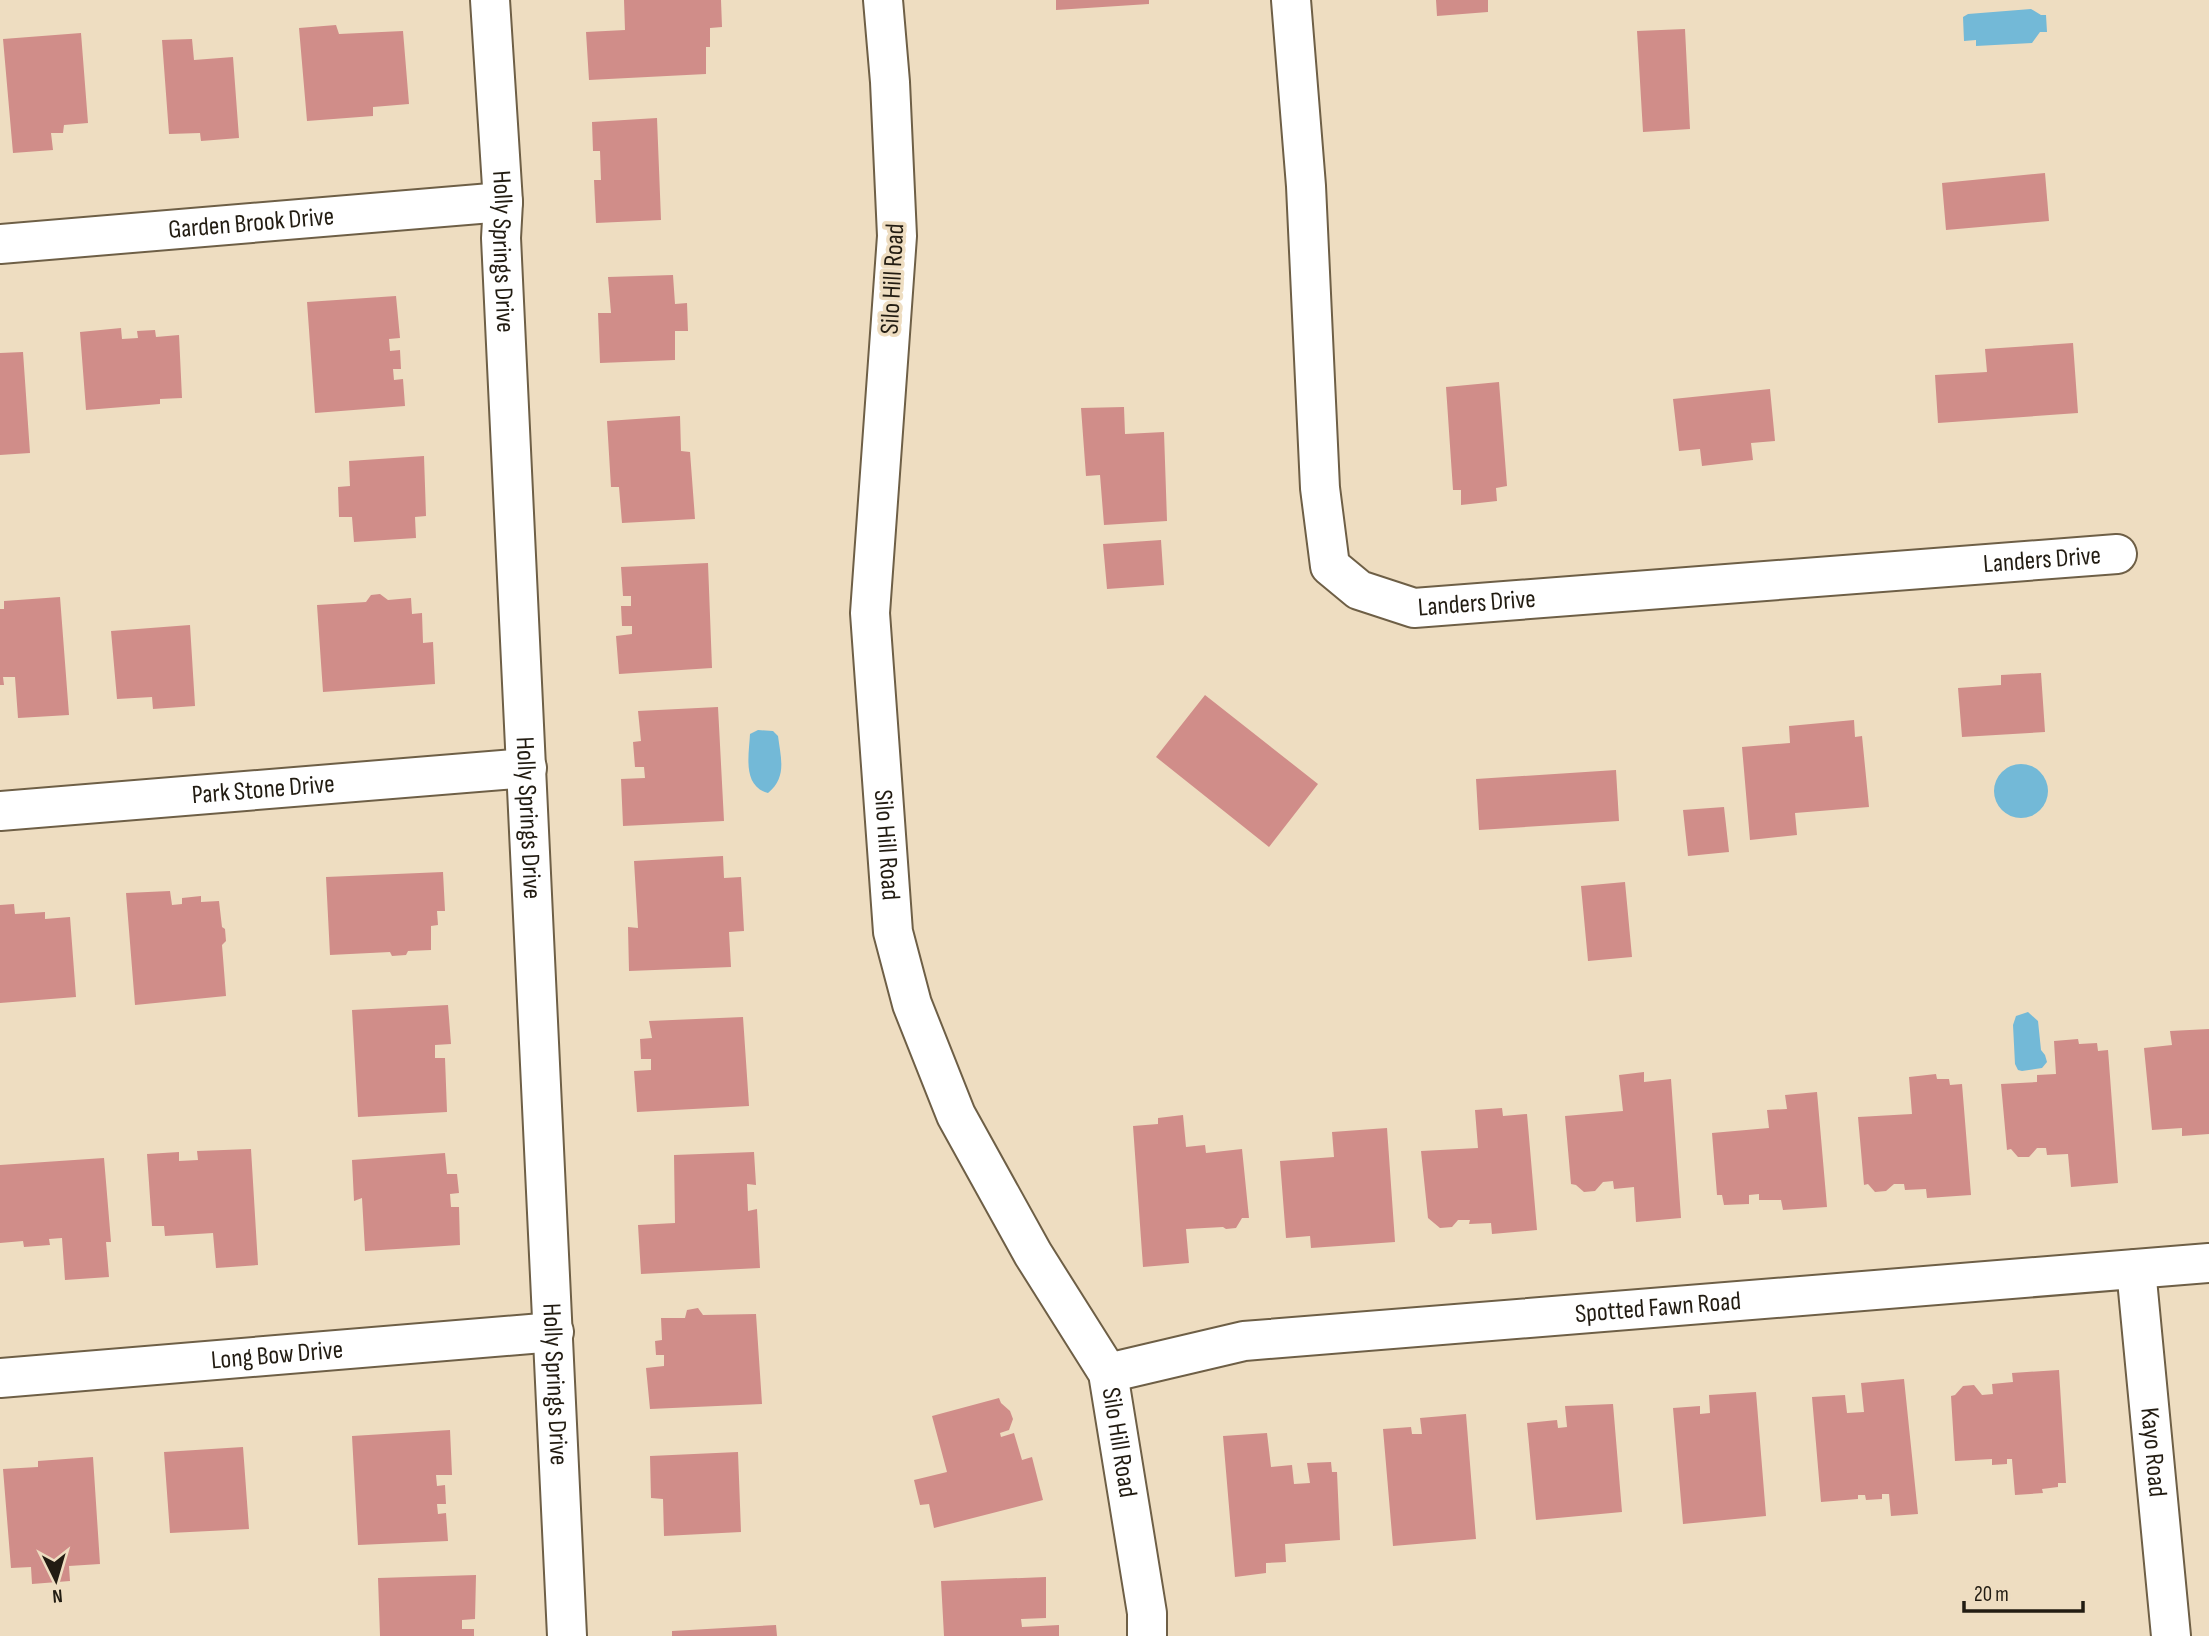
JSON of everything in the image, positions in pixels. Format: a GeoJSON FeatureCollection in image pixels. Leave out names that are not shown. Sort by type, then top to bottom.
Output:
{"type":"FeatureCollection","features":[{"type":"Feature","properties":{"kind":"street","name":"Holly Springs Drive"},"geometry":{"type":"LineString","coordinates":[[490,0],[503,202],[500,238],[567,1636]]}},
{"type":"Feature","properties":{"kind":"street","name":"Silo Hill Road"},"geometry":{"type":"LineString","coordinates":[[883,0],[897,236],[870,613],[893,932],[912,1004],[956,1115],[1033,1254],[1108,1373],[1147,1613],[1147,1636]]}},
{"type":"Feature","properties":{"kind":"street","name":"Landers Drive"},"geometry":{"type":"LineString","coordinates":[[1291,0],[1306,186],[1320,488],[1330,566],[1359,590],[1415,608],[2117,554]]}},
{"type":"Feature","properties":{"kind":"street","name":"Garden Brook Drive"},"geometry":{"type":"LineString","coordinates":[[0,244],[503,202]]}},
{"type":"Feature","properties":{"kind":"street","name":"Park Stone Drive"},"geometry":{"type":"LineString","coordinates":[[0,811],[527,768]]}},
{"type":"Feature","properties":{"kind":"street","name":"Spotted Fawn Road"},"geometry":{"type":"LineString","coordinates":[[1108,1373],[1244,1341],[2209,1263]]}},
{"type":"Feature","properties":{"kind":"street","name":"Kayo Road"},"geometry":{"type":"LineString","coordinates":[[2136,1269],[2171,1636]]}},
{"type":"Feature","properties":{"kind":"street","name":"Long Bow Drive"},"geometry":{"type":"LineString","coordinates":[[0,1378],[554,1332]]}},
{"type":"Feature","properties":{"kind":"water"},"geometry":{"type":"Polygon","coordinates":[[[2031,9],[2046,15],[2047,32],[2040,32],[2032,43],[1976,46],[1976,40],[1964,41],[1963,17],[1968,14],[2031,9]]]}},
{"type":"Feature","properties":{"kind":"water"},"geometry":{"type":"Polygon","coordinates":[[[758,730],[773,731],[778,736],[780,774],[768,793],[754,784],[749,769],[750,734],[758,730]]]}},
{"type":"Feature","properties":{"kind":"water"},"geometry":{"type":"Polygon","coordinates":[[[2021,764],[2040,772],[2048,791],[2040,810],[2021,818],[2002,810],[1994,791],[2002,772],[2021,764]]]}},
{"type":"Feature","properties":{"kind":"water"},"geometry":{"type":"Polygon","coordinates":[[[2028,1012],[2038,1021],[2041,1050],[2047,1062],[2042,1068],[2022,1071],[2018,1070],[2015,1064],[2013,1025],[2016,1016],[2028,1012]]]}},
{"type":"Feature","properties":{"kind":"building"},"geometry":{"type":"Polygon","coordinates":[[[624,0],[721,0],[722,27],[710,28],[710,47],[706,47],[706,74],[589,80],[586,32],[625,30],[624,0]]]}},
{"type":"Feature","properties":{"kind":"building"},"geometry":{"type":"Polygon","coordinates":[[[1056,0],[1149,0],[1149,4],[1056,10],[1056,0]]]}},
{"type":"Feature","properties":{"kind":"building"},"geometry":{"type":"Polygon","coordinates":[[[1436,0],[1488,0],[1488,12],[1437,16],[1436,0]]]}},
{"type":"Feature","properties":{"kind":"building"},"geometry":{"type":"Polygon","coordinates":[[[336,25],[339,34],[403,31],[409,104],[373,107],[373,116],[307,121],[299,28],[336,25]]]}},
{"type":"Feature","properties":{"kind":"building"},"geometry":{"type":"Polygon","coordinates":[[[1685,29],[1690,129],[1643,132],[1637,31],[1685,29]]]}},
{"type":"Feature","properties":{"kind":"building"},"geometry":{"type":"Polygon","coordinates":[[[81,33],[88,123],[64,125],[63,133],[51,133],[53,150],[13,153],[3,39],[81,33]]]}},
{"type":"Feature","properties":{"kind":"building"},"geometry":{"type":"Polygon","coordinates":[[[192,39],[194,60],[233,57],[239,138],[201,141],[200,133],[169,134],[162,40],[192,39]]]}},
{"type":"Feature","properties":{"kind":"building"},"geometry":{"type":"Polygon","coordinates":[[[657,118],[661,220],[596,223],[594,180],[601,180],[600,151],[593,151],[592,122],[657,118]]]}},
{"type":"Feature","properties":{"kind":"building"},"geometry":{"type":"Polygon","coordinates":[[[2045,173],[2049,221],[1946,230],[1942,183],[2045,173]]]}},
{"type":"Feature","properties":{"kind":"building"},"geometry":{"type":"Polygon","coordinates":[[[673,275],[675,304],[687,303],[688,331],[675,331],[675,360],[600,363],[598,313],[611,313],[608,277],[673,275]]]}},
{"type":"Feature","properties":{"kind":"building"},"geometry":{"type":"Polygon","coordinates":[[[396,296],[400,338],[389,339],[390,351],[400,350],[401,369],[393,369],[394,380],[403,379],[405,406],[315,413],[307,302],[396,296]]]}},
{"type":"Feature","properties":{"kind":"building"},"geometry":{"type":"Polygon","coordinates":[[[121,328],[122,339],[138,338],[137,331],[155,330],[156,337],[179,335],[182,398],[160,399],[160,404],[86,410],[80,332],[121,328]]]}},
{"type":"Feature","properties":{"kind":"building"},"geometry":{"type":"Polygon","coordinates":[[[2073,343],[2078,413],[1938,423],[1935,375],[1987,372],[1985,349],[2073,343]]]}},
{"type":"Feature","properties":{"kind":"building"},"geometry":{"type":"Polygon","coordinates":[[[23,352],[30,453],[0,455],[0,353],[23,352]]]}},
{"type":"Feature","properties":{"kind":"building"},"geometry":{"type":"Polygon","coordinates":[[[1499,382],[1507,486],[1496,488],[1497,501],[1461,505],[1461,490],[1453,490],[1446,387],[1499,382]]]}},
{"type":"Feature","properties":{"kind":"building"},"geometry":{"type":"Polygon","coordinates":[[[1770,389],[1775,441],[1751,443],[1753,460],[1702,466],[1700,449],[1679,451],[1673,399],[1770,389]]]}},
{"type":"Feature","properties":{"kind":"building"},"geometry":{"type":"Polygon","coordinates":[[[1124,407],[1125,434],[1164,432],[1167,521],[1104,525],[1100,475],[1086,476],[1081,408],[1124,407]]]}},
{"type":"Feature","properties":{"kind":"building"},"geometry":{"type":"Polygon","coordinates":[[[680,416],[681,451],[690,452],[695,519],[622,523],[619,487],[611,487],[607,421],[680,416]]]}},
{"type":"Feature","properties":{"kind":"building"},"geometry":{"type":"Polygon","coordinates":[[[424,456],[426,516],[415,517],[416,538],[354,542],[352,517],[339,517],[338,487],[350,486],[349,461],[424,456]]]}},
{"type":"Feature","properties":{"kind":"building"},"geometry":{"type":"Polygon","coordinates":[[[1161,540],[1164,585],[1107,589],[1103,544],[1161,540]]]}},
{"type":"Feature","properties":{"kind":"building"},"geometry":{"type":"Polygon","coordinates":[[[708,563],[712,668],[619,674],[616,636],[632,634],[632,626],[622,626],[621,606],[631,606],[631,596],[623,596],[621,567],[708,563]]]}},
{"type":"Feature","properties":{"kind":"building"},"geometry":{"type":"Polygon","coordinates":[[[380,594],[388,600],[411,598],[412,614],[422,613],[423,643],[433,642],[435,684],[323,692],[317,605],[366,602],[371,595],[380,594]]]}},
{"type":"Feature","properties":{"kind":"building"},"geometry":{"type":"Polygon","coordinates":[[[60,597],[69,715],[18,718],[15,677],[3,677],[4,685],[0,685],[0,609],[4,609],[4,601],[60,597]]]}},
{"type":"Feature","properties":{"kind":"building"},"geometry":{"type":"Polygon","coordinates":[[[190,625],[195,706],[153,709],[152,697],[117,699],[111,631],[190,625]]]}},
{"type":"Feature","properties":{"kind":"building"},"geometry":{"type":"Polygon","coordinates":[[[2041,673],[2045,732],[1962,737],[1958,688],[2001,685],[2001,675],[2041,673]]]}},
{"type":"Feature","properties":{"kind":"building"},"geometry":{"type":"Polygon","coordinates":[[[1205,695],[1318,784],[1269,847],[1156,757],[1205,695]]]}},
{"type":"Feature","properties":{"kind":"building"},"geometry":{"type":"Polygon","coordinates":[[[718,707],[724,821],[623,826],[621,779],[645,778],[644,767],[635,767],[633,742],[641,741],[638,711],[718,707]]]}},
{"type":"Feature","properties":{"kind":"building"},"geometry":{"type":"Polygon","coordinates":[[[1854,720],[1855,737],[1862,736],[1869,807],[1795,813],[1797,835],[1750,840],[1742,747],[1790,743],[1789,726],[1854,720]]]}},
{"type":"Feature","properties":{"kind":"building"},"geometry":{"type":"Polygon","coordinates":[[[1616,770],[1619,821],[1479,830],[1476,779],[1616,770]]]}},
{"type":"Feature","properties":{"kind":"building"},"geometry":{"type":"Polygon","coordinates":[[[1724,807],[1729,852],[1688,856],[1683,810],[1724,807]]]}},
{"type":"Feature","properties":{"kind":"building"},"geometry":{"type":"Polygon","coordinates":[[[723,856],[724,878],[741,877],[744,931],[729,932],[731,967],[629,971],[628,927],[638,928],[634,861],[723,856]]]}},
{"type":"Feature","properties":{"kind":"building"},"geometry":{"type":"Polygon","coordinates":[[[443,872],[445,911],[437,911],[438,925],[431,926],[431,950],[408,951],[406,955],[392,956],[390,952],[330,955],[326,877],[443,872]]]}},
{"type":"Feature","properties":{"kind":"building"},"geometry":{"type":"Polygon","coordinates":[[[1625,882],[1632,957],[1588,961],[1581,886],[1625,882]]]}},
{"type":"Feature","properties":{"kind":"building"},"geometry":{"type":"Polygon","coordinates":[[[170,891],[172,905],[182,904],[182,898],[201,896],[201,902],[219,901],[226,941],[222,945],[226,996],[135,1005],[126,893],[170,891]]]}},
{"type":"Feature","properties":{"kind":"building"},"geometry":{"type":"Polygon","coordinates":[[[14,904],[15,914],[45,912],[45,919],[70,917],[76,997],[0,1003],[0,905],[14,904]]]}},
{"type":"Feature","properties":{"kind":"building"},"geometry":{"type":"Polygon","coordinates":[[[448,1005],[451,1044],[435,1045],[435,1058],[445,1058],[447,1112],[358,1117],[352,1010],[448,1005]]]}},
{"type":"Feature","properties":{"kind":"building"},"geometry":{"type":"Polygon","coordinates":[[[743,1017],[749,1106],[637,1112],[634,1071],[651,1070],[651,1059],[641,1059],[640,1039],[652,1038],[649,1021],[743,1017]]]}},
{"type":"Feature","properties":{"kind":"building"},"geometry":{"type":"Polygon","coordinates":[[[2209,1029],[2209,1134],[2182,1136],[2182,1128],[2152,1130],[2144,1048],[2172,1045],[2170,1031],[2209,1029]]]}},
{"type":"Feature","properties":{"kind":"building"},"geometry":{"type":"Polygon","coordinates":[[[2078,1039],[2079,1044],[2097,1043],[2098,1051],[2108,1050],[2118,1183],[2071,1187],[2068,1154],[2047,1155],[2046,1148],[2037,1148],[2029,1157],[2018,1157],[2011,1149],[2007,1150],[2001,1084],[2037,1082],[2037,1075],[2056,1074],[2054,1041],[2078,1039]]]}},
{"type":"Feature","properties":{"kind":"building"},"geometry":{"type":"Polygon","coordinates":[[[1644,1072],[1644,1082],[1671,1079],[1681,1218],[1636,1222],[1634,1187],[1614,1189],[1613,1181],[1603,1182],[1595,1191],[1584,1192],[1571,1184],[1565,1116],[1623,1111],[1619,1075],[1644,1072]]]}},
{"type":"Feature","properties":{"kind":"building"},"geometry":{"type":"Polygon","coordinates":[[[1936,1074],[1937,1079],[1949,1079],[1950,1085],[1962,1084],[1971,1195],[1927,1198],[1926,1189],[1905,1190],[1904,1184],[1894,1184],[1886,1191],[1875,1192],[1868,1184],[1864,1185],[1858,1117],[1912,1114],[1909,1077],[1936,1074]]]}},
{"type":"Feature","properties":{"kind":"building"},"geometry":{"type":"Polygon","coordinates":[[[1817,1092],[1827,1207],[1783,1210],[1781,1200],[1759,1200],[1759,1194],[1749,1195],[1749,1204],[1724,1205],[1722,1195],[1717,1195],[1712,1133],[1769,1128],[1767,1110],[1787,1109],[1785,1095],[1817,1092]]]}},
{"type":"Feature","properties":{"kind":"building"},"geometry":{"type":"Polygon","coordinates":[[[1502,1108],[1503,1116],[1527,1114],[1537,1230],[1492,1234],[1491,1223],[1469,1224],[1470,1220],[1458,1220],[1452,1227],[1440,1228],[1428,1218],[1421,1151],[1478,1148],[1475,1110],[1502,1108]]]}},
{"type":"Feature","properties":{"kind":"building"},"geometry":{"type":"Polygon","coordinates":[[[1183,1115],[1186,1147],[1205,1145],[1206,1153],[1242,1149],[1249,1218],[1242,1218],[1236,1228],[1186,1229],[1189,1263],[1143,1267],[1133,1126],[1158,1124],[1158,1118],[1183,1115]]]}},
{"type":"Feature","properties":{"kind":"building"},"geometry":{"type":"Polygon","coordinates":[[[1387,1128],[1395,1242],[1311,1248],[1310,1236],[1286,1238],[1280,1161],[1334,1157],[1332,1132],[1387,1128]]]}},
{"type":"Feature","properties":{"kind":"building"},"geometry":{"type":"Polygon","coordinates":[[[251,1149],[258,1265],[216,1268],[213,1233],[165,1236],[164,1226],[152,1226],[147,1154],[179,1152],[179,1161],[198,1160],[197,1151],[251,1149]]]}},
{"type":"Feature","properties":{"kind":"building"},"geometry":{"type":"Polygon","coordinates":[[[754,1152],[756,1185],[747,1184],[748,1211],[757,1209],[760,1268],[641,1274],[638,1225],[675,1223],[674,1155],[754,1152]]]}},
{"type":"Feature","properties":{"kind":"building"},"geometry":{"type":"Polygon","coordinates":[[[445,1153],[447,1174],[457,1174],[459,1193],[450,1194],[451,1207],[459,1207],[460,1245],[365,1251],[362,1198],[354,1201],[352,1160],[445,1153]]]}},
{"type":"Feature","properties":{"kind":"building"},"geometry":{"type":"Polygon","coordinates":[[[104,1158],[111,1242],[106,1242],[109,1277],[65,1280],[62,1238],[49,1239],[50,1245],[24,1247],[23,1241],[0,1243],[0,1165],[104,1158]]]}},
{"type":"Feature","properties":{"kind":"building"},"geometry":{"type":"Polygon","coordinates":[[[698,1308],[703,1315],[756,1314],[762,1404],[650,1409],[646,1368],[664,1366],[664,1355],[656,1355],[655,1341],[662,1340],[661,1318],[685,1318],[687,1310],[698,1308]]]}},
{"type":"Feature","properties":{"kind":"building"},"geometry":{"type":"Polygon","coordinates":[[[2059,1370],[2066,1483],[2042,1489],[2043,1493],[2015,1495],[2012,1459],[2007,1459],[2007,1464],[1992,1465],[1992,1459],[1955,1461],[1951,1396],[1963,1386],[1974,1385],[1982,1395],[1993,1394],[1992,1384],[2013,1382],[2012,1373],[2059,1370]]]}},
{"type":"Feature","properties":{"kind":"building"},"geometry":{"type":"Polygon","coordinates":[[[1904,1379],[1918,1514],[1891,1516],[1889,1494],[1882,1494],[1882,1499],[1866,1500],[1865,1495],[1858,1495],[1858,1499],[1821,1502],[1812,1397],[1845,1395],[1847,1413],[1864,1412],[1861,1383],[1904,1379]]]}},
{"type":"Feature","properties":{"kind":"building"},"geometry":{"type":"Polygon","coordinates":[[[1756,1392],[1766,1516],[1683,1524],[1673,1408],[1700,1406],[1700,1414],[1710,1413],[1709,1395],[1756,1392]]]}},
{"type":"Feature","properties":{"kind":"building"},"geometry":{"type":"Polygon","coordinates":[[[999,1398],[1013,1419],[1009,1430],[1000,1433],[1001,1437],[1014,1433],[1022,1460],[1032,1457],[1043,1500],[934,1528],[929,1504],[920,1505],[914,1480],[947,1472],[932,1416],[999,1398]]]}},
{"type":"Feature","properties":{"kind":"building"},"geometry":{"type":"Polygon","coordinates":[[[1613,1404],[1622,1512],[1536,1520],[1527,1423],[1557,1420],[1558,1428],[1567,1427],[1565,1406],[1613,1404]]]}},
{"type":"Feature","properties":{"kind":"building"},"geometry":{"type":"Polygon","coordinates":[[[1466,1414],[1476,1539],[1393,1546],[1383,1429],[1411,1427],[1412,1434],[1422,1434],[1420,1418],[1466,1414]]]}},
{"type":"Feature","properties":{"kind":"building"},"geometry":{"type":"Polygon","coordinates":[[[450,1430],[452,1475],[436,1475],[437,1486],[445,1485],[446,1504],[437,1504],[438,1514],[446,1513],[448,1541],[358,1545],[352,1436],[450,1430]]]}},
{"type":"Feature","properties":{"kind":"building"},"geometry":{"type":"Polygon","coordinates":[[[1267,1433],[1271,1467],[1292,1465],[1294,1484],[1310,1483],[1307,1463],[1331,1462],[1332,1472],[1337,1472],[1340,1540],[1285,1544],[1286,1562],[1266,1563],[1266,1573],[1235,1577],[1223,1436],[1267,1433]]]}},
{"type":"Feature","properties":{"kind":"building"},"geometry":{"type":"Polygon","coordinates":[[[243,1447],[249,1529],[170,1533],[164,1452],[243,1447]]]}},
{"type":"Feature","properties":{"kind":"building"},"geometry":{"type":"Polygon","coordinates":[[[738,1452],[741,1532],[664,1536],[663,1499],[651,1498],[650,1456],[738,1452]]]}},
{"type":"Feature","properties":{"kind":"building"},"geometry":{"type":"Polygon","coordinates":[[[93,1457],[100,1564],[69,1566],[70,1581],[32,1584],[31,1567],[11,1568],[3,1469],[38,1467],[38,1461],[93,1457]]]}},
{"type":"Feature","properties":{"kind":"building"},"geometry":{"type":"Polygon","coordinates":[[[476,1575],[475,1619],[462,1620],[462,1629],[474,1629],[474,1636],[380,1636],[378,1578],[476,1575]]]}},
{"type":"Feature","properties":{"kind":"building"},"geometry":{"type":"Polygon","coordinates":[[[1046,1577],[1046,1618],[1021,1619],[1022,1627],[1059,1625],[1059,1636],[944,1636],[941,1581],[1046,1577]]]}},
{"type":"Feature","properties":{"kind":"building"},"geometry":{"type":"Polygon","coordinates":[[[776,1625],[777,1636],[672,1636],[672,1631],[776,1625]]]}}]}
